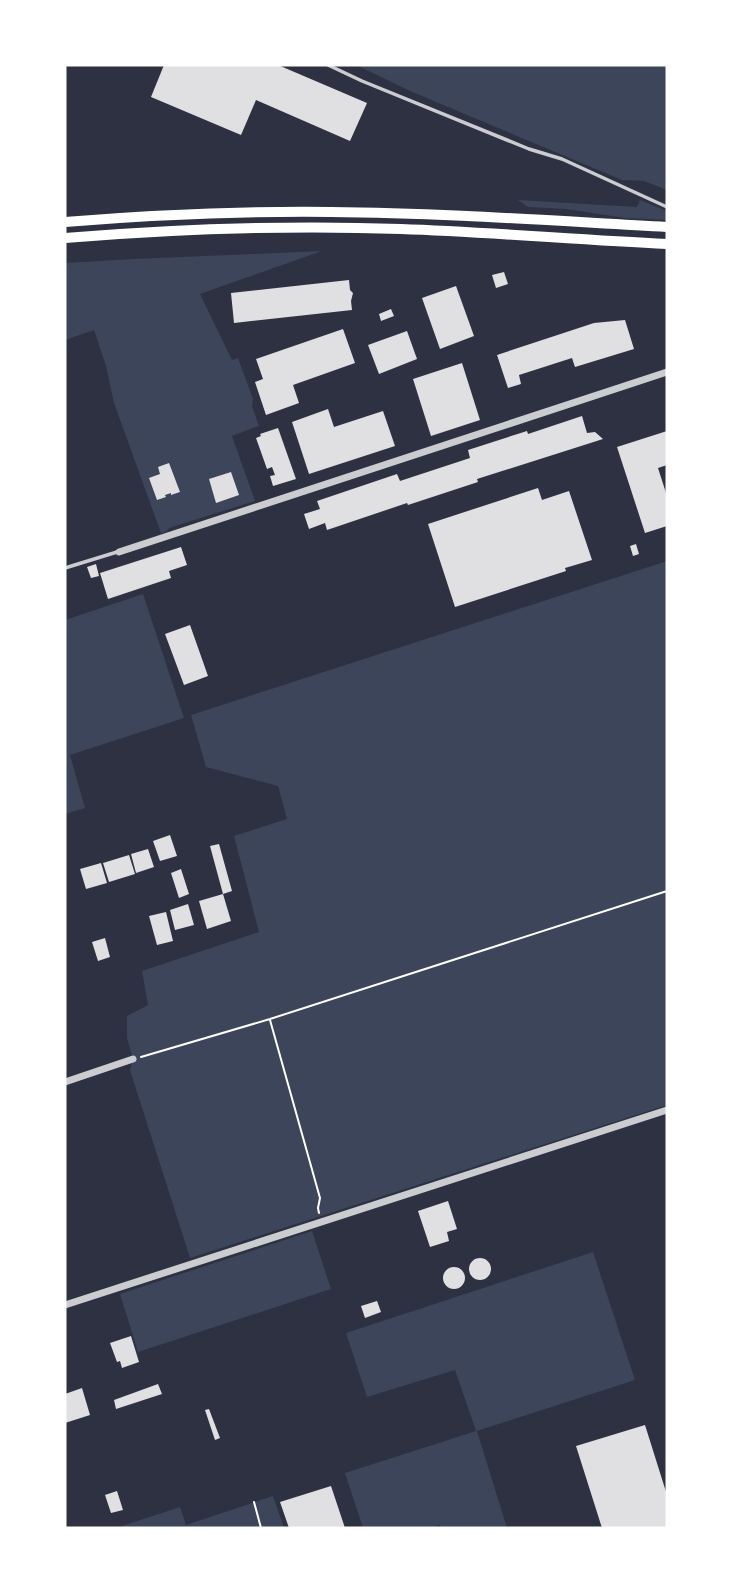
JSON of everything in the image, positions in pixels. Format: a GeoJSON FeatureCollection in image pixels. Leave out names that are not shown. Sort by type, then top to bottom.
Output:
{"type":"FeatureCollection","features":[{"type":"Feature","properties":{"kind":"main road"},"geometry":{"type":"LineString","coordinates":[[65,222],[204,214],[332,212],[667,227]]}},
{"type":"Feature","properties":{"kind":"main road"},"geometry":{"type":"LineString","coordinates":[[65,238],[215,229],[346,228],[667,244]]}},
{"type":"Feature","properties":{"kind":"street"},"geometry":{"type":"LineString","coordinates":[[119,552],[667,372]]}},
{"type":"Feature","properties":{"kind":"street"},"geometry":{"type":"LineString","coordinates":[[65,1082],[132,1059]]}},
{"type":"Feature","properties":{"kind":"street"},"geometry":{"type":"LineString","coordinates":[[65,1305],[667,1110]]}},
{"type":"Feature","properties":{"kind":"lane"},"geometry":{"type":"LineString","coordinates":[[328,65],[529,149],[562,159],[667,207]]}},
{"type":"Feature","properties":{"kind":"lane"},"geometry":{"type":"LineString","coordinates":[[65,568],[119,552]]}},
{"type":"Feature","properties":{"kind":"path"},"geometry":{"type":"LineString","coordinates":[[132,1059],[270,1018],[667,891]]}},
{"type":"Feature","properties":{"kind":"path"},"geometry":{"type":"LineString","coordinates":[[270,1018],[320,1198],[320,1223]]}},
{"type":"Feature","properties":{"kind":"path"},"geometry":{"type":"LineString","coordinates":[[254,1502],[261,1528]]}},
{"type":"Feature","properties":{"kind":"shaded area"},"geometry":{"type":"Polygon","coordinates":[[[356,65],[667,65],[667,190],[644,181],[622,180],[410,91],[356,65]]]}},
{"type":"Feature","properties":{"kind":"shaded area"},"geometry":{"type":"Polygon","coordinates":[[[518,200],[637,207],[640,200],[667,211],[667,220],[528,207],[518,200]]]}},
{"type":"Feature","properties":{"kind":"shaded area"},"geometry":{"type":"Polygon","coordinates":[[[322,251],[200,294],[232,360],[238,358],[253,399],[252,406],[259,426],[232,436],[255,501],[169,528],[161,533],[114,403],[94,330],[65,340],[65,263],[322,251]]]}},
{"type":"Feature","properties":{"kind":"shaded area"},"geometry":{"type":"Polygon","coordinates":[[[667,561],[667,1105],[190,1258],[130,1070],[133,1059],[127,1038],[127,1016],[148,1005],[142,971],[259,932],[234,836],[287,819],[278,786],[206,767],[191,715],[667,561]]]}},
{"type":"Feature","properties":{"kind":"shaded area"},"geometry":{"type":"Polygon","coordinates":[[[143,594],[184,718],[70,755],[85,808],[65,814],[65,620],[143,594]]]}},
{"type":"Feature","properties":{"kind":"shaded area"},"geometry":{"type":"Polygon","coordinates":[[[312,1231],[331,1289],[138,1352],[120,1294],[312,1231]]]}},
{"type":"Feature","properties":{"kind":"shaded area"},"geometry":{"type":"Polygon","coordinates":[[[593,1252],[635,1380],[477,1431],[507,1528],[441,1528],[440,1525],[431,1528],[363,1528],[345,1473],[476,1431],[455,1370],[367,1397],[346,1333],[593,1252]]]}},
{"type":"Feature","properties":{"kind":"shaded area"},"geometry":{"type":"Polygon","coordinates":[[[273,1496],[284,1528],[116,1528],[180,1507],[186,1525],[273,1496]]]}},
{"type":"Feature","properties":{"kind":"building"},"geometry":{"type":"Polygon","coordinates":[[[164,65],[278,65],[367,103],[350,141],[256,100],[241,135],[151,97],[164,65]]]}},
{"type":"Feature","properties":{"kind":"building"},"geometry":{"type":"Polygon","coordinates":[[[504,272],[508,284],[496,288],[492,275],[504,272]]]}},
{"type":"Feature","properties":{"kind":"building"},"geometry":{"type":"Polygon","coordinates":[[[349,280],[353,293],[352,310],[234,323],[231,293],[349,280]]]}},
{"type":"Feature","properties":{"kind":"building"},"geometry":{"type":"Polygon","coordinates":[[[456,286],[474,336],[440,349],[422,298],[456,286]]]}},
{"type":"Feature","properties":{"kind":"building"},"geometry":{"type":"Polygon","coordinates":[[[391,309],[394,316],[381,321],[379,314],[391,309]]]}},
{"type":"Feature","properties":{"kind":"building"},"geometry":{"type":"Polygon","coordinates":[[[625,320],[634,349],[575,367],[572,358],[519,375],[521,384],[508,388],[497,355],[594,323],[625,320]]]}},
{"type":"Feature","properties":{"kind":"building"},"geometry":{"type":"Polygon","coordinates":[[[343,329],[355,363],[293,385],[299,403],[266,415],[255,382],[263,379],[256,359],[343,329]]]}},
{"type":"Feature","properties":{"kind":"building"},"geometry":{"type":"Polygon","coordinates":[[[407,331],[417,359],[379,374],[368,345],[407,331]]]}},
{"type":"Feature","properties":{"kind":"building"},"geometry":{"type":"Polygon","coordinates":[[[462,363],[480,420],[431,436],[413,379],[462,363]]]}},
{"type":"Feature","properties":{"kind":"building"},"geometry":{"type":"Polygon","coordinates":[[[328,409],[334,427],[383,411],[395,446],[309,474],[292,422],[328,409]]]}},
{"type":"Feature","properties":{"kind":"building"},"geometry":{"type":"Polygon","coordinates":[[[582,416],[587,433],[595,432],[603,439],[327,530],[325,523],[309,529],[304,514],[320,509],[317,501],[397,474],[400,481],[470,458],[468,450],[582,416]]]}},
{"type":"Feature","properties":{"kind":"building"},"geometry":{"type":"Polygon","coordinates":[[[278,428],[296,479],[273,486],[270,476],[275,475],[272,467],[267,469],[256,438],[278,428]]]}},
{"type":"Feature","properties":{"kind":"building"},"geometry":{"type":"Polygon","coordinates":[[[667,431],[667,465],[658,468],[667,496],[667,526],[645,533],[617,447],[667,431]]]}},
{"type":"Feature","properties":{"kind":"building"},"geometry":{"type":"Polygon","coordinates":[[[169,463],[180,492],[157,500],[149,478],[160,474],[158,467],[169,463]]]}},
{"type":"Feature","properties":{"kind":"building"},"geometry":{"type":"Polygon","coordinates":[[[231,472],[239,495],[216,503],[209,479],[231,472]]]}},
{"type":"Feature","properties":{"kind":"building"},"geometry":{"type":"Polygon","coordinates":[[[538,488],[542,500],[569,491],[592,560],[455,607],[428,524],[538,488]]]}},
{"type":"Feature","properties":{"kind":"building"},"geometry":{"type":"Polygon","coordinates":[[[636,544],[639,554],[633,556],[630,546],[636,544]]]}},
{"type":"Feature","properties":{"kind":"building"},"geometry":{"type":"Polygon","coordinates":[[[181,547],[187,565],[169,571],[171,578],[108,599],[100,573],[181,547]]]}},
{"type":"Feature","properties":{"kind":"building"},"geometry":{"type":"Polygon","coordinates":[[[96,564],[99,576],[91,578],[87,567],[96,564]]]}},
{"type":"Feature","properties":{"kind":"building"},"geometry":{"type":"Polygon","coordinates":[[[190,625],[208,676],[184,685],[165,634],[190,625]]]}},
{"type":"Feature","properties":{"kind":"building"},"geometry":{"type":"Polygon","coordinates":[[[170,835],[177,856],[160,861],[153,841],[170,835]]]}},
{"type":"Feature","properties":{"kind":"building"},"geometry":{"type":"Polygon","coordinates":[[[219,844],[232,891],[223,894],[210,846],[219,844]]]}},
{"type":"Feature","properties":{"kind":"building"},"geometry":{"type":"Polygon","coordinates":[[[148,849],[154,867],[136,873],[131,854],[148,849]]]}},
{"type":"Feature","properties":{"kind":"building"},"geometry":{"type":"Polygon","coordinates":[[[129,855],[135,874],[109,882],[103,863],[129,855]]]}},
{"type":"Feature","properties":{"kind":"building"},"geometry":{"type":"Polygon","coordinates":[[[101,863],[107,883],[86,889],[80,869],[101,863]]]}},
{"type":"Feature","properties":{"kind":"building"},"geometry":{"type":"Polygon","coordinates":[[[181,869],[189,894],[179,898],[171,873],[181,869]]]}},
{"type":"Feature","properties":{"kind":"building"},"geometry":{"type":"Polygon","coordinates":[[[223,894],[231,921],[207,929],[199,901],[223,894]]]}},
{"type":"Feature","properties":{"kind":"building"},"geometry":{"type":"Polygon","coordinates":[[[188,904],[194,925],[175,930],[170,910],[188,904]]]}},
{"type":"Feature","properties":{"kind":"building"},"geometry":{"type":"Polygon","coordinates":[[[166,912],[173,941],[157,945],[149,916],[166,912]]]}},
{"type":"Feature","properties":{"kind":"building"},"geometry":{"type":"Polygon","coordinates":[[[105,938],[110,957],[98,961],[92,942],[105,938]]]}},
{"type":"Feature","properties":{"kind":"building"},"geometry":{"type":"Polygon","coordinates":[[[448,1201],[457,1229],[447,1232],[449,1241],[430,1247],[418,1211],[448,1201]]]}},
{"type":"Feature","properties":{"kind":"building"},"geometry":{"type":"Polygon","coordinates":[[[480,1258],[488,1261],[491,1269],[488,1277],[480,1280],[472,1277],[469,1269],[472,1261],[480,1258]]]}},
{"type":"Feature","properties":{"kind":"building"},"geometry":{"type":"Polygon","coordinates":[[[454,1267],[462,1270],[465,1278],[462,1286],[454,1289],[446,1286],[443,1278],[446,1270],[454,1267]]]}},
{"type":"Feature","properties":{"kind":"building"},"geometry":{"type":"Polygon","coordinates":[[[377,1301],[381,1312],[365,1318],[361,1306],[377,1301]]]}},
{"type":"Feature","properties":{"kind":"building"},"geometry":{"type":"Polygon","coordinates":[[[131,1336],[139,1362],[122,1368],[110,1343],[131,1336]]]}},
{"type":"Feature","properties":{"kind":"building"},"geometry":{"type":"Polygon","coordinates":[[[158,1384],[162,1394],[116,1409],[114,1400],[158,1384]]]}},
{"type":"Feature","properties":{"kind":"building"},"geometry":{"type":"Polygon","coordinates":[[[82,1388],[90,1415],[65,1423],[65,1394],[82,1388]]]}},
{"type":"Feature","properties":{"kind":"building"},"geometry":{"type":"Polygon","coordinates":[[[209,1409],[220,1438],[215,1440],[205,1410],[209,1409]]]}},
{"type":"Feature","properties":{"kind":"building"},"geometry":{"type":"Polygon","coordinates":[[[645,1425],[667,1495],[667,1528],[602,1528],[576,1446],[645,1425]]]}},
{"type":"Feature","properties":{"kind":"building"},"geometry":{"type":"Polygon","coordinates":[[[331,1486],[345,1528],[289,1528],[280,1502],[331,1486]]]}},
{"type":"Feature","properties":{"kind":"building"},"geometry":{"type":"Polygon","coordinates":[[[117,1491],[123,1510],[111,1513],[105,1495],[117,1491]]]}}]}
